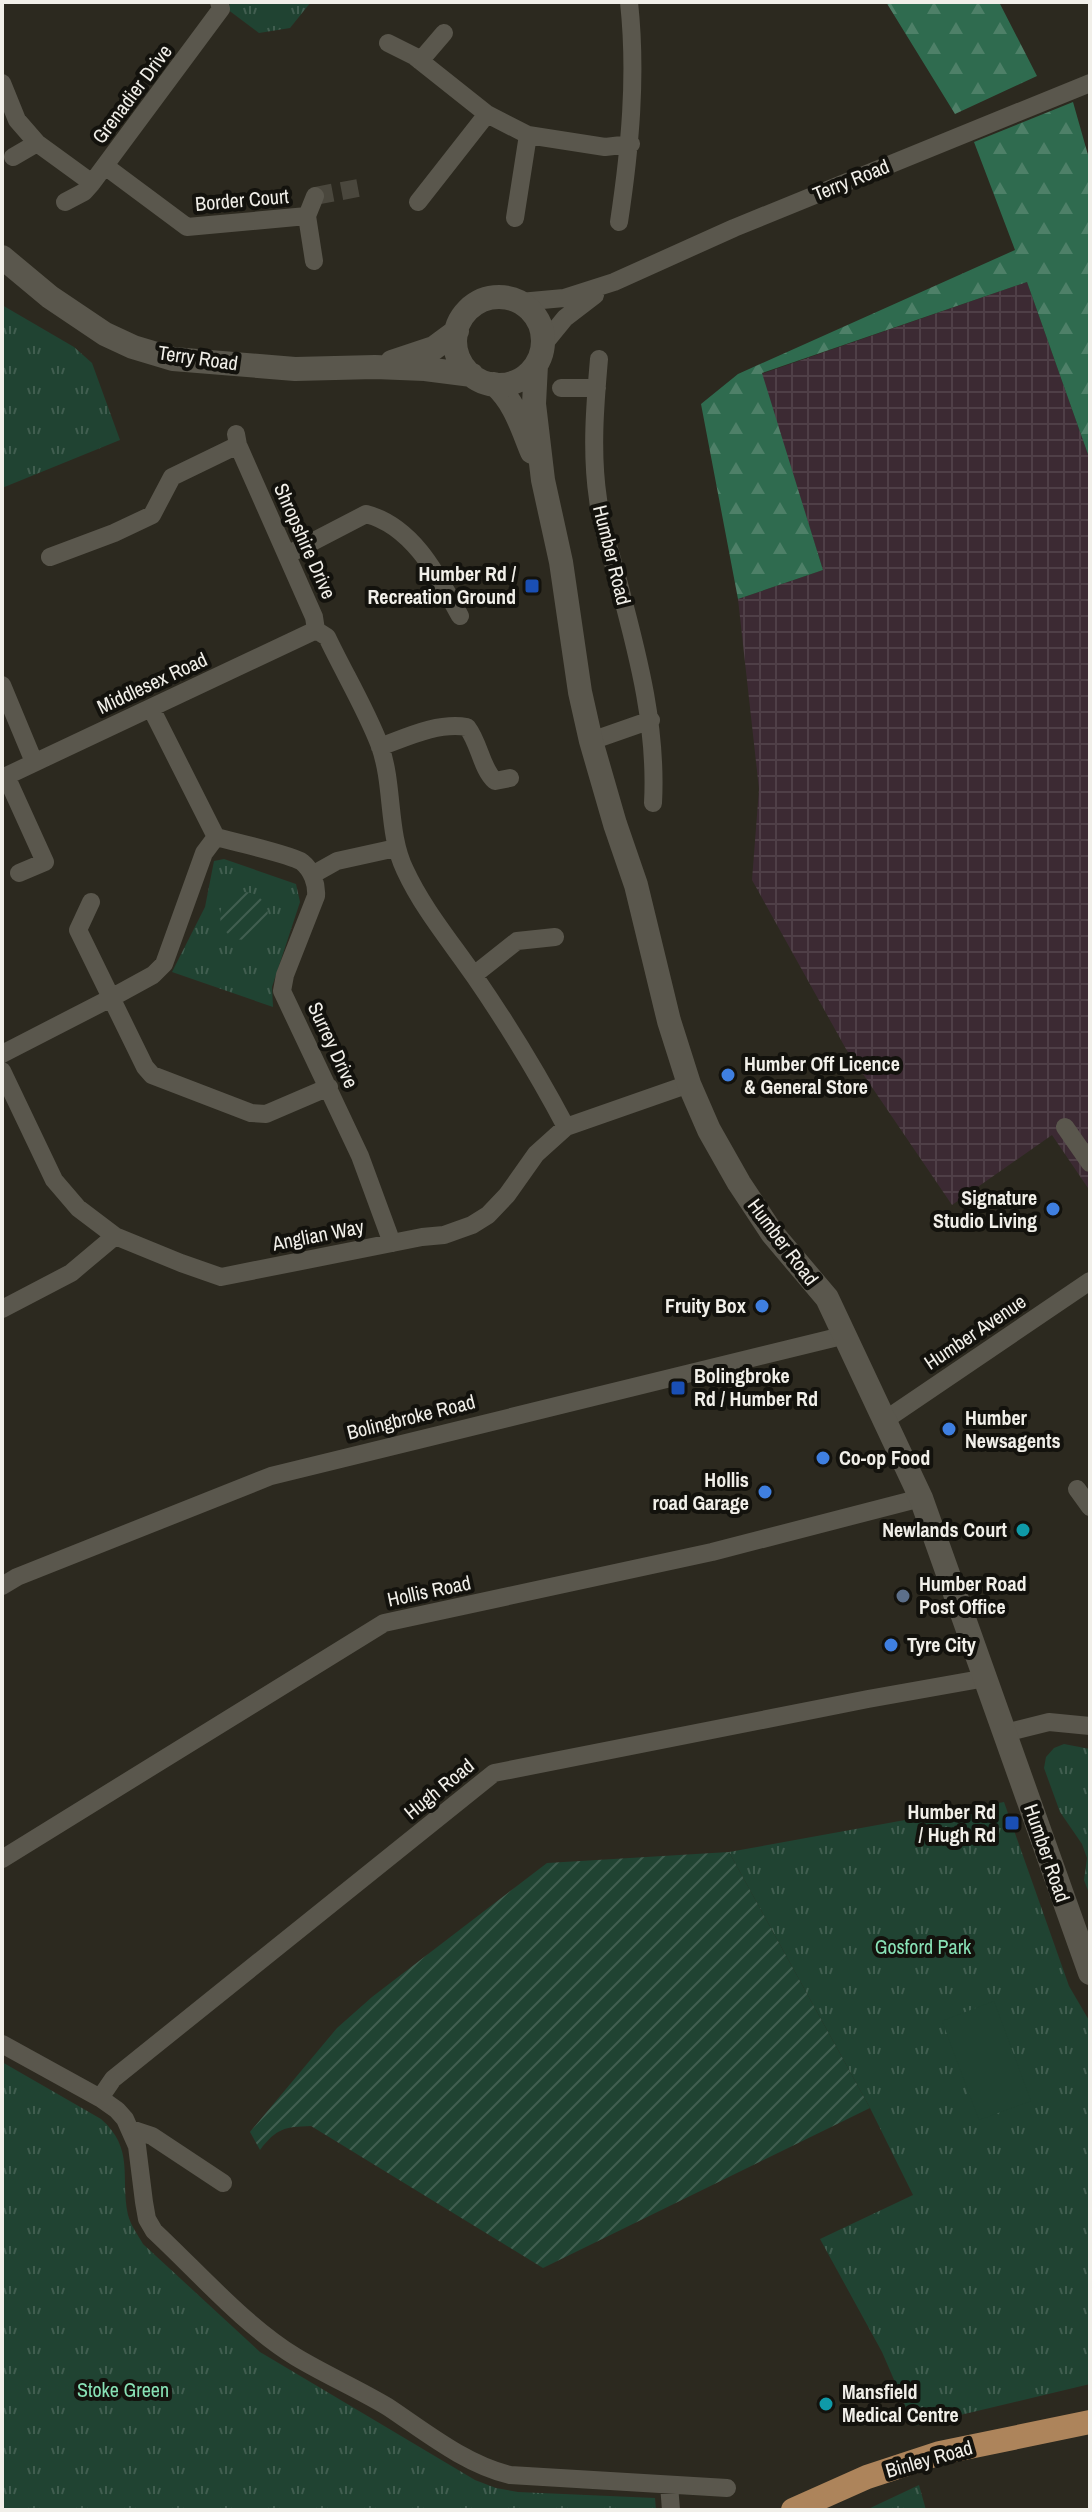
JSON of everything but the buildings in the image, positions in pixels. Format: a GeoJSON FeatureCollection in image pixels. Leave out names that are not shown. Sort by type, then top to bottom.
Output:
{"type":"FeatureCollection","features":[{"type":"Feature","properties":{"kind":"main road","name":"Terry Road"},"geometry":{"type":"LineString","coordinates":[[5,266],[105,334],[133,347],[173,359],[295,369],[425,369],[483,380]]}},
{"type":"Feature","properties":{"kind":"main road"},"geometry":{"type":"LineString","coordinates":[[496,297],[512,299],[533,313],[539,323],[539,355],[522,378],[515,382],[483,380],[458,356],[457,331],[463,316],[479,302],[496,297]]}},
{"type":"Feature","properties":{"kind":"main road","name":"Terry Road"},"geometry":{"type":"LineString","coordinates":[[375,367],[434,348],[457,331]]}},
{"type":"Feature","properties":{"kind":"main road","name":"Humber Road"},"geometry":{"type":"LineString","coordinates":[[539,355],[534,404],[543,480],[561,562],[580,692],[591,741],[636,885],[669,1021],[689,1084],[709,1130],[739,1183],[772,1233],[827,1298],[921,1498],[1090,1973]]}},
{"type":"Feature","properties":{"kind":"main road","name":"Humber Road"},"geometry":{"type":"LineString","coordinates":[[483,380],[508,397],[543,480]]}},
{"type":"Feature","properties":{"kind":"main road","name":"Binley Road"},"geometry":{"type":"LineString","coordinates":[[793,2510],[833,2502],[867,2477],[940,2453],[1083,2421]]}},
{"type":"Feature","properties":{"kind":"street","name":"Grenadier Drive"},"geometry":{"type":"LineString","coordinates":[[65,202],[84,192],[92,183],[221,9],[219,2]]}},
{"type":"Feature","properties":{"kind":"street"},"geometry":{"type":"LineString","coordinates":[[619,222],[631,144],[633,38],[629,2]]}},
{"type":"Feature","properties":{"kind":"street"},"geometry":{"type":"LineString","coordinates":[[420,61],[444,33]]}},
{"type":"Feature","properties":{"kind":"street"},"geometry":{"type":"LineString","coordinates":[[388,43],[420,61],[487,114],[528,135],[605,147],[631,144]]}},
{"type":"Feature","properties":{"kind":"street"},"geometry":{"type":"LineString","coordinates":[[2,83],[17,120],[37,143],[92,183]]}},
{"type":"Feature","properties":{"kind":"street","name":"Terry Road"},"geometry":{"type":"LineString","coordinates":[[520,302],[573,296],[614,282],[734,228],[1090,83]]}},
{"type":"Feature","properties":{"kind":"street"},"geometry":{"type":"LineString","coordinates":[[418,202],[487,114]]}},
{"type":"Feature","properties":{"kind":"street"},"geometry":{"type":"LineString","coordinates":[[515,218],[528,135]]}},
{"type":"Feature","properties":{"kind":"street"},"geometry":{"type":"LineString","coordinates":[[13,157],[37,143]]}},
{"type":"Feature","properties":{"kind":"street","name":"Border Court"},"geometry":{"type":"LineString","coordinates":[[105,166],[187,227],[307,216]]}},
{"type":"Feature","properties":{"kind":"street","name":"Border Court"},"geometry":{"type":"LineString","coordinates":[[314,261],[307,216],[315,196]]}},
{"type":"Feature","properties":{"kind":"street","name":"Terry Road"},"geometry":{"type":"LineString","coordinates":[[539,355],[565,318],[581,303],[614,282]]}},
{"type":"Feature","properties":{"kind":"street","name":"Humber Road"},"geometry":{"type":"LineString","coordinates":[[599,359],[595,441],[598,500],[641,664],[651,720],[653,803]]}},
{"type":"Feature","properties":{"kind":"street"},"geometry":{"type":"LineString","coordinates":[[561,388],[597,388]]}},
{"type":"Feature","properties":{"kind":"street","name":"Shropshire Drive"},"geometry":{"type":"LineString","coordinates":[[50,557],[152,515],[172,477],[237,440],[314,617],[316,630],[327,637],[380,747],[392,800],[396,848],[411,884],[542,1081],[566,1127]]}},
{"type":"Feature","properties":{"kind":"street"},"geometry":{"type":"LineString","coordinates":[[287,555],[366,514],[382,518],[405,536],[431,564],[460,616]]}},
{"type":"Feature","properties":{"kind":"street","name":"Middlesex Road"},"geometry":{"type":"LineString","coordinates":[[19,873],[45,862],[4,777],[316,630]]}},
{"type":"Feature","properties":{"kind":"street"},"geometry":{"type":"LineString","coordinates":[[2,685],[34,762]]}},
{"type":"Feature","properties":{"kind":"street"},"geometry":{"type":"LineString","coordinates":[[151,708],[216,837],[301,861],[312,875],[337,861],[396,848]]}},
{"type":"Feature","properties":{"kind":"street"},"geometry":{"type":"LineString","coordinates":[[591,741],[651,720]]}},
{"type":"Feature","properties":{"kind":"street"},"geometry":{"type":"LineString","coordinates":[[380,747],[429,730],[456,725],[467,727],[489,775],[495,781],[510,778]]}},
{"type":"Feature","properties":{"kind":"street"},"geometry":{"type":"LineString","coordinates":[[2,1054],[153,975],[164,964],[204,853],[216,837]]}},
{"type":"Feature","properties":{"kind":"street","name":"Surrey Drive"},"geometry":{"type":"LineString","coordinates":[[312,875],[317,887],[316,896],[285,975],[282,991],[360,1156],[392,1243]]}},
{"type":"Feature","properties":{"kind":"street"},"geometry":{"type":"LineString","coordinates":[[91,902],[78,930],[145,1067],[159,1080],[258,1114],[283,1108],[329,1087]]}},
{"type":"Feature","properties":{"kind":"street"},"geometry":{"type":"LineString","coordinates":[[474,975],[517,941],[555,937]]}},
{"type":"Feature","properties":{"kind":"street","name":"Anglian Way"},"geometry":{"type":"LineString","coordinates":[[2,1071],[54,1180],[78,1208],[115,1236],[221,1277],[444,1235],[472,1225],[488,1215],[507,1195],[536,1154],[566,1127],[689,1084]]}},
{"type":"Feature","properties":{"kind":"street"},"geometry":{"type":"LineString","coordinates":[[1065,1127],[1090,1163]]}},
{"type":"Feature","properties":{"kind":"street"},"geometry":{"type":"LineString","coordinates":[[2,1309],[71,1273],[115,1236]]}},
{"type":"Feature","properties":{"kind":"street","name":"Humber Avenue"},"geometry":{"type":"LineString","coordinates":[[885,1420],[1090,1281]]}},
{"type":"Feature","properties":{"kind":"street","name":"Bolingbroke Road"},"geometry":{"type":"LineString","coordinates":[[2,1586],[17,1577],[271,1476],[846,1335]]}},
{"type":"Feature","properties":{"kind":"street"},"geometry":{"type":"LineString","coordinates":[[1077,1489],[1090,1507]]}},
{"type":"Feature","properties":{"kind":"street","name":"Hollis Road"},"geometry":{"type":"LineString","coordinates":[[2,1859],[384,1623],[712,1552],[921,1498]]}},
{"type":"Feature","properties":{"kind":"street","name":"Hugh Road"},"geometry":{"type":"LineString","coordinates":[[100,2098],[113,2079],[494,1773],[986,1678]]}},
{"type":"Feature","properties":{"kind":"street"},"geometry":{"type":"LineString","coordinates":[[1005,1733],[1049,1722],[1090,1726]]}},
{"type":"Feature","properties":{"kind":"street"},"geometry":{"type":"LineString","coordinates":[[2,2044],[117,2110],[131,2129],[137,2146],[147,2219],[154,2231],[261,2332],[296,2357],[374,2399],[472,2462],[492,2471],[510,2475],[727,2488]]}},
{"type":"Feature","properties":{"kind":"street"},"geometry":{"type":"LineString","coordinates":[[131,2129],[152,2136],[223,2183]]}},
{"type":"Feature","properties":{"kind":"street"},"geometry":{"type":"LineString","coordinates":[[669,2485],[671,2510]]}},
{"type":"Feature","properties":{"kind":"shaded area"},"geometry":{"type":"Polygon","coordinates":[[[1027,282],[1090,460],[1090,1191],[1052,1135],[952,1205],[846,1049],[752,880],[759,789],[738,599],[823,570],[761,374],[1027,282]]]}},
{"type":"Feature","properties":{"kind":"green space"},"geometry":{"type":"Polygon","coordinates":[[[231,2],[311,2],[290,28],[259,33],[227,9],[231,2]]]}},
{"type":"Feature","properties":{"kind":"green space"},"geometry":{"type":"Polygon","coordinates":[[[886,2],[999,2],[1037,76],[955,114],[886,2]]]}},
{"type":"Feature","properties":{"kind":"green space"},"geometry":{"type":"Polygon","coordinates":[[[1073,102],[1090,162],[1090,460],[1027,282],[762,373],[823,570],[738,599],[701,404],[738,374],[1015,250],[974,142],[1073,102]]]}},
{"type":"Feature","properties":{"kind":"green space"},"geometry":{"type":"Polygon","coordinates":[[[2,305],[74,347],[92,363],[120,440],[2,488],[2,305]]]}},
{"type":"Feature","properties":{"kind":"green space"},"geometry":{"type":"Polygon","coordinates":[[[224,859],[296,884],[300,902],[272,987],[273,1007],[172,972],[205,907],[214,861],[224,859]]]}},
{"type":"Feature","properties":{"kind":"green space"},"geometry":{"type":"Polygon","coordinates":[[[244,892],[261,899],[268,916],[261,933],[244,940],[227,933],[220,916],[227,899],[244,892]]]}},
{"type":"Feature","properties":{"kind":"green space"},"geometry":{"type":"Polygon","coordinates":[[[1064,1744],[1090,1749],[1090,1896],[1084,1880],[1087,1858],[1082,1844],[1060,1812],[1044,1768],[1046,1757],[1054,1748],[1064,1744]]]}},
{"type":"Feature","properties":{"kind":"green space","name":"Gosford Park"},"geometry":{"type":"Polygon","coordinates":[[[1004,1802],[1069,1986],[1090,2022],[1090,2384],[914,2426],[882,2352],[820,2239],[913,2195],[870,2108],[729,1852],[1004,1802]]]}},
{"type":"Feature","properties":{"kind":"green space"},"geometry":{"type":"Polygon","coordinates":[[[729,1852],[870,2108],[543,2268],[311,2126],[282,2130],[260,2150],[250,2132],[337,2028],[372,1997],[547,1863],[729,1852]]]}},
{"type":"Feature","properties":{"kind":"green space"},"geometry":{"type":"Polygon","coordinates":[[[994,2001],[1031,2101],[979,2120],[942,2021],[994,2001]]]}},
{"type":"Feature","properties":{"kind":"green space","name":"Stoke Green"},"geometry":{"type":"Polygon","coordinates":[[[2,2062],[101,2119],[112,2130],[122,2153],[128,2215],[143,2244],[260,2352],[475,2480],[518,2492],[655,2498],[656,2510],[2,2510],[2,2062]]]}},
{"type":"Feature","properties":{"kind":"green space"},"geometry":{"type":"Polygon","coordinates":[[[919,2485],[926,2510],[866,2510],[919,2485]]]}},
{"type":"Feature","properties":{"kind":"tunnel"},"geometry":{"type":"LineString","coordinates":[[315,196],[358,188]]}},
{"type":"Feature","properties":{"kind":"place","name":"Humber Rd / Recreation Ground"},"geometry":{"type":"Point","coordinates":[532,586]}},
{"type":"Feature","properties":{"kind":"place","name":"Humber Off Licence & General Store"},"geometry":{"type":"Point","coordinates":[728,1075]}},
{"type":"Feature","properties":{"kind":"place","name":"Signature Studio Living"},"geometry":{"type":"Point","coordinates":[1053,1209]}},
{"type":"Feature","properties":{"kind":"place","name":"Fruity Box"},"geometry":{"type":"Point","coordinates":[762,1306]}},
{"type":"Feature","properties":{"kind":"place","name":"Bolingbroke Rd / Humber Rd"},"geometry":{"type":"Point","coordinates":[678,1388]}},
{"type":"Feature","properties":{"kind":"place","name":"Humber Newsagents"},"geometry":{"type":"Point","coordinates":[949,1429]}},
{"type":"Feature","properties":{"kind":"place","name":"Co-op Food"},"geometry":{"type":"Point","coordinates":[823,1458]}},
{"type":"Feature","properties":{"kind":"place","name":"Hollis road Garage"},"geometry":{"type":"Point","coordinates":[765,1492]}},
{"type":"Feature","properties":{"kind":"place","name":"Newlands Court"},"geometry":{"type":"Point","coordinates":[1023,1530]}},
{"type":"Feature","properties":{"kind":"place","name":"Humber Road Post Office"},"geometry":{"type":"Point","coordinates":[903,1596]}},
{"type":"Feature","properties":{"kind":"place","name":"Tyre City"},"geometry":{"type":"Point","coordinates":[891,1645]}},
{"type":"Feature","properties":{"kind":"place","name":"Humber Rd / Hugh Rd"},"geometry":{"type":"Point","coordinates":[1012,1823]}},
{"type":"Feature","properties":{"kind":"place","name":"Mansfield Medical Centre"},"geometry":{"type":"Point","coordinates":[826,2404]}}]}
